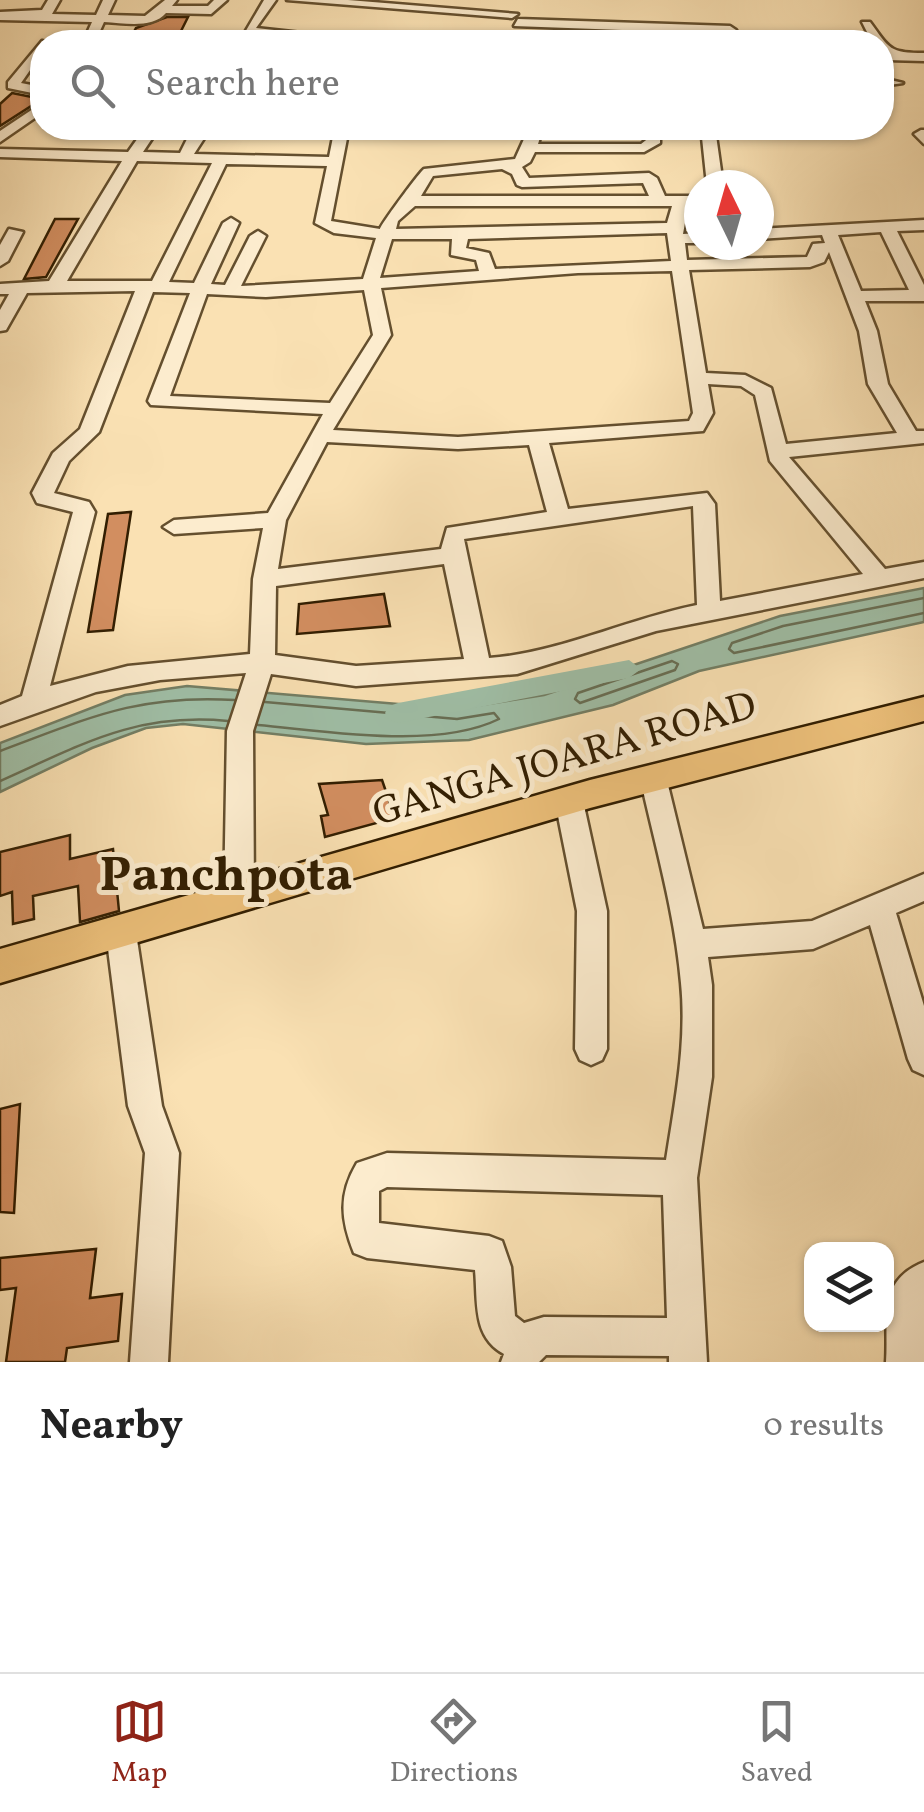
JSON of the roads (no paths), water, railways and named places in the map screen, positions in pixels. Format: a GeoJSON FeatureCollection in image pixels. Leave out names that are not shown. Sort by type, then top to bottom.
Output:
{"type":"FeatureCollection","features":[{"type":"Feature","properties":{"kind":"main road","name":"GANGA JOARA ROAD"},"geometry":{"type":"LineString","coordinates":[[0,966],[569,800],[924,708]]}},
{"type":"Feature","properties":{"kind":"street"},"geometry":{"type":"LineString","coordinates":[[43,14],[54,0]]}},
{"type":"Feature","properties":{"kind":"street"},"geometry":{"type":"LineString","coordinates":[[95,30],[109,0]]}},
{"type":"Feature","properties":{"kind":"street"},"geometry":{"type":"LineString","coordinates":[[0,16],[152,19],[168,5],[205,12],[222,0]]}},
{"type":"Feature","properties":{"kind":"street"},"geometry":{"type":"LineString","coordinates":[[249,30],[270,0]]}},
{"type":"Feature","properties":{"kind":"street"},"geometry":{"type":"LineString","coordinates":[[293,0],[361,22],[368,30]]}},
{"type":"Feature","properties":{"kind":"street"},"geometry":{"type":"LineString","coordinates":[[515,18],[519,0]]}},
{"type":"Feature","properties":{"kind":"street"},"geometry":{"type":"LineString","coordinates":[[328,30],[361,22],[399,4],[439,5],[515,18],[730,30]]}},
{"type":"Feature","properties":{"kind":"street"},"geometry":{"type":"LineString","coordinates":[[515,18],[525,30]]}},
{"type":"Feature","properties":{"kind":"street"},"geometry":{"type":"LineString","coordinates":[[55,30],[63,19]]}},
{"type":"Feature","properties":{"kind":"street"},"geometry":{"type":"LineString","coordinates":[[866,26],[869,30]]}},
{"type":"Feature","properties":{"kind":"street"},"geometry":{"type":"LineString","coordinates":[[894,58],[924,58]]}},
{"type":"Feature","properties":{"kind":"street"},"geometry":{"type":"LineString","coordinates":[[30,63],[13,85],[30,89]]}},
{"type":"Feature","properties":{"kind":"street"},"geometry":{"type":"LineString","coordinates":[[0,138],[30,117]]}},
{"type":"Feature","properties":{"kind":"street"},"geometry":{"type":"LineString","coordinates":[[55,286],[144,140]]}},
{"type":"Feature","properties":{"kind":"street"},"geometry":{"type":"LineString","coordinates":[[184,160],[193,140]]}},
{"type":"Feature","properties":{"kind":"street"},"geometry":{"type":"LineString","coordinates":[[273,161],[277,140]]}},
{"type":"Feature","properties":{"kind":"street"},"geometry":{"type":"LineString","coordinates":[[339,140],[324,227],[385,237],[684,235]]}},
{"type":"Feature","properties":{"kind":"street"},"geometry":{"type":"LineString","coordinates":[[239,896],[240,731],[260,669],[265,579],[275,520],[335,409],[382,335],[371,281],[391,218],[411,200],[421,178],[430,172],[508,167],[525,159],[531,140]]}},
{"type":"Feature","properties":{"kind":"street"},"geometry":{"type":"LineString","coordinates":[[554,140],[644,148],[655,140]]}},
{"type":"Feature","properties":{"kind":"street"},"geometry":{"type":"LineString","coordinates":[[709,140],[713,170]]}},
{"type":"Feature","properties":{"kind":"street"},"geometry":{"type":"LineString","coordinates":[[0,153],[336,162]]}},
{"type":"Feature","properties":{"kind":"street"},"geometry":{"type":"LineString","coordinates":[[33,702],[84,512],[82,506],[46,498],[43,493],[60,458],[89,432],[152,287],[220,161]]}},
{"type":"Feature","properties":{"kind":"street"},"geometry":{"type":"LineString","coordinates":[[508,167],[519,171],[522,182],[529,183],[649,178],[659,201]]}},
{"type":"Feature","properties":{"kind":"street"},"geometry":{"type":"LineString","coordinates":[[411,200],[684,201]]}},
{"type":"Feature","properties":{"kind":"street"},"geometry":{"type":"LineString","coordinates":[[320,435],[458,443],[696,426],[703,413],[674,233],[680,201]]}},
{"type":"Feature","properties":{"kind":"street"},"geometry":{"type":"LineString","coordinates":[[231,223],[200,289],[158,401],[335,409]]}},
{"type":"Feature","properties":{"kind":"street"},"geometry":{"type":"LineString","coordinates":[[774,235],[831,239],[887,226],[924,225]]}},
{"type":"Feature","properties":{"kind":"street"},"geometry":{"type":"LineString","coordinates":[[854,296],[923,296],[887,226]]}},
{"type":"Feature","properties":{"kind":"street"},"geometry":{"type":"LineString","coordinates":[[0,260],[15,232]]}},
{"type":"Feature","properties":{"kind":"street"},"geometry":{"type":"LineString","coordinates":[[462,234],[458,252],[483,257],[488,274]]}},
{"type":"Feature","properties":{"kind":"street"},"geometry":{"type":"LineString","coordinates":[[230,291],[258,236]]}},
{"type":"Feature","properties":{"kind":"street"},"geometry":{"type":"LineString","coordinates":[[0,289],[152,287],[288,292],[371,281],[488,274],[810,262],[818,258],[820,248],[831,239]]}},
{"type":"Feature","properties":{"kind":"street"},"geometry":{"type":"LineString","coordinates":[[831,239],[868,331],[878,384],[917,437]]}},
{"type":"Feature","properties":{"kind":"street"},"geometry":{"type":"LineString","coordinates":[[0,326],[21,288]]}},
{"type":"Feature","properties":{"kind":"street"},"geometry":{"type":"LineString","coordinates":[[698,378],[756,384],[764,392],[776,452],[879,578]]}},
{"type":"Feature","properties":{"kind":"street"},"geometry":{"type":"LineString","coordinates":[[776,452],[917,437]]}},
{"type":"Feature","properties":{"kind":"street"},"geometry":{"type":"LineString","coordinates":[[536,438],[559,515]]}},
{"type":"Feature","properties":{"kind":"street"},"geometry":{"type":"LineString","coordinates":[[478,670],[451,542],[455,533],[559,515],[699,498],[704,504],[709,611]]}},
{"type":"Feature","properties":{"kind":"street"},"geometry":{"type":"LineString","coordinates":[[174,527],[275,520]]}},
{"type":"Feature","properties":{"kind":"street"},"geometry":{"type":"LineString","coordinates":[[265,579],[454,555]]}},
{"type":"Feature","properties":{"kind":"street"},"geometry":{"type":"LineString","coordinates":[[0,716],[97,679],[171,667],[356,676],[517,666],[655,622],[924,570]]}},
{"type":"Feature","properties":{"kind":"street"},"geometry":{"type":"LineString","coordinates":[[652,777],[697,985],[696,1078],[680,1178],[688,1349],[544,1336],[524,1353],[498,1325],[492,1304],[495,1269],[489,1254],[367,1240],[361,1226],[360,1199],[370,1175],[388,1170],[680,1178]]}},
{"type":"Feature","properties":{"kind":"street"},"geometry":{"type":"LineString","coordinates":[[569,800],[592,911],[590,1050]]}},
{"type":"Feature","properties":{"kind":"street"},"geometry":{"type":"LineString","coordinates":[[690,944],[795,938],[924,887]]}},
{"type":"Feature","properties":{"kind":"street"},"geometry":{"type":"LineString","coordinates":[[879,906],[924,1059]]}},
{"type":"Feature","properties":{"kind":"street"},"geometry":{"type":"LineString","coordinates":[[121,933],[144,1106],[162,1153],[149,1362]]}},
{"type":"Feature","properties":{"kind":"street"},"geometry":{"type":"LineString","coordinates":[[905,1362],[905,1304],[911,1287],[924,1280]]}},
{"type":"Feature","properties":{"kind":"water"},"geometry":{"type":"Polygon","coordinates":[[[924,588],[924,622],[699,671],[613,705],[469,740],[366,744],[183,724],[146,728],[92,748],[0,792],[0,743],[125,695],[187,686],[457,709],[544,695],[780,616],[924,588]]]}},
{"type":"Feature","properties":{"kind":"waterway"},"geometry":{"type":"LineString","coordinates":[[398,713],[629,669]]}},
{"type":"Feature","properties":{"kind":"district","name":"Panchpota"},"geometry":{"type":"Point","coordinates":[226,877]}}]}
